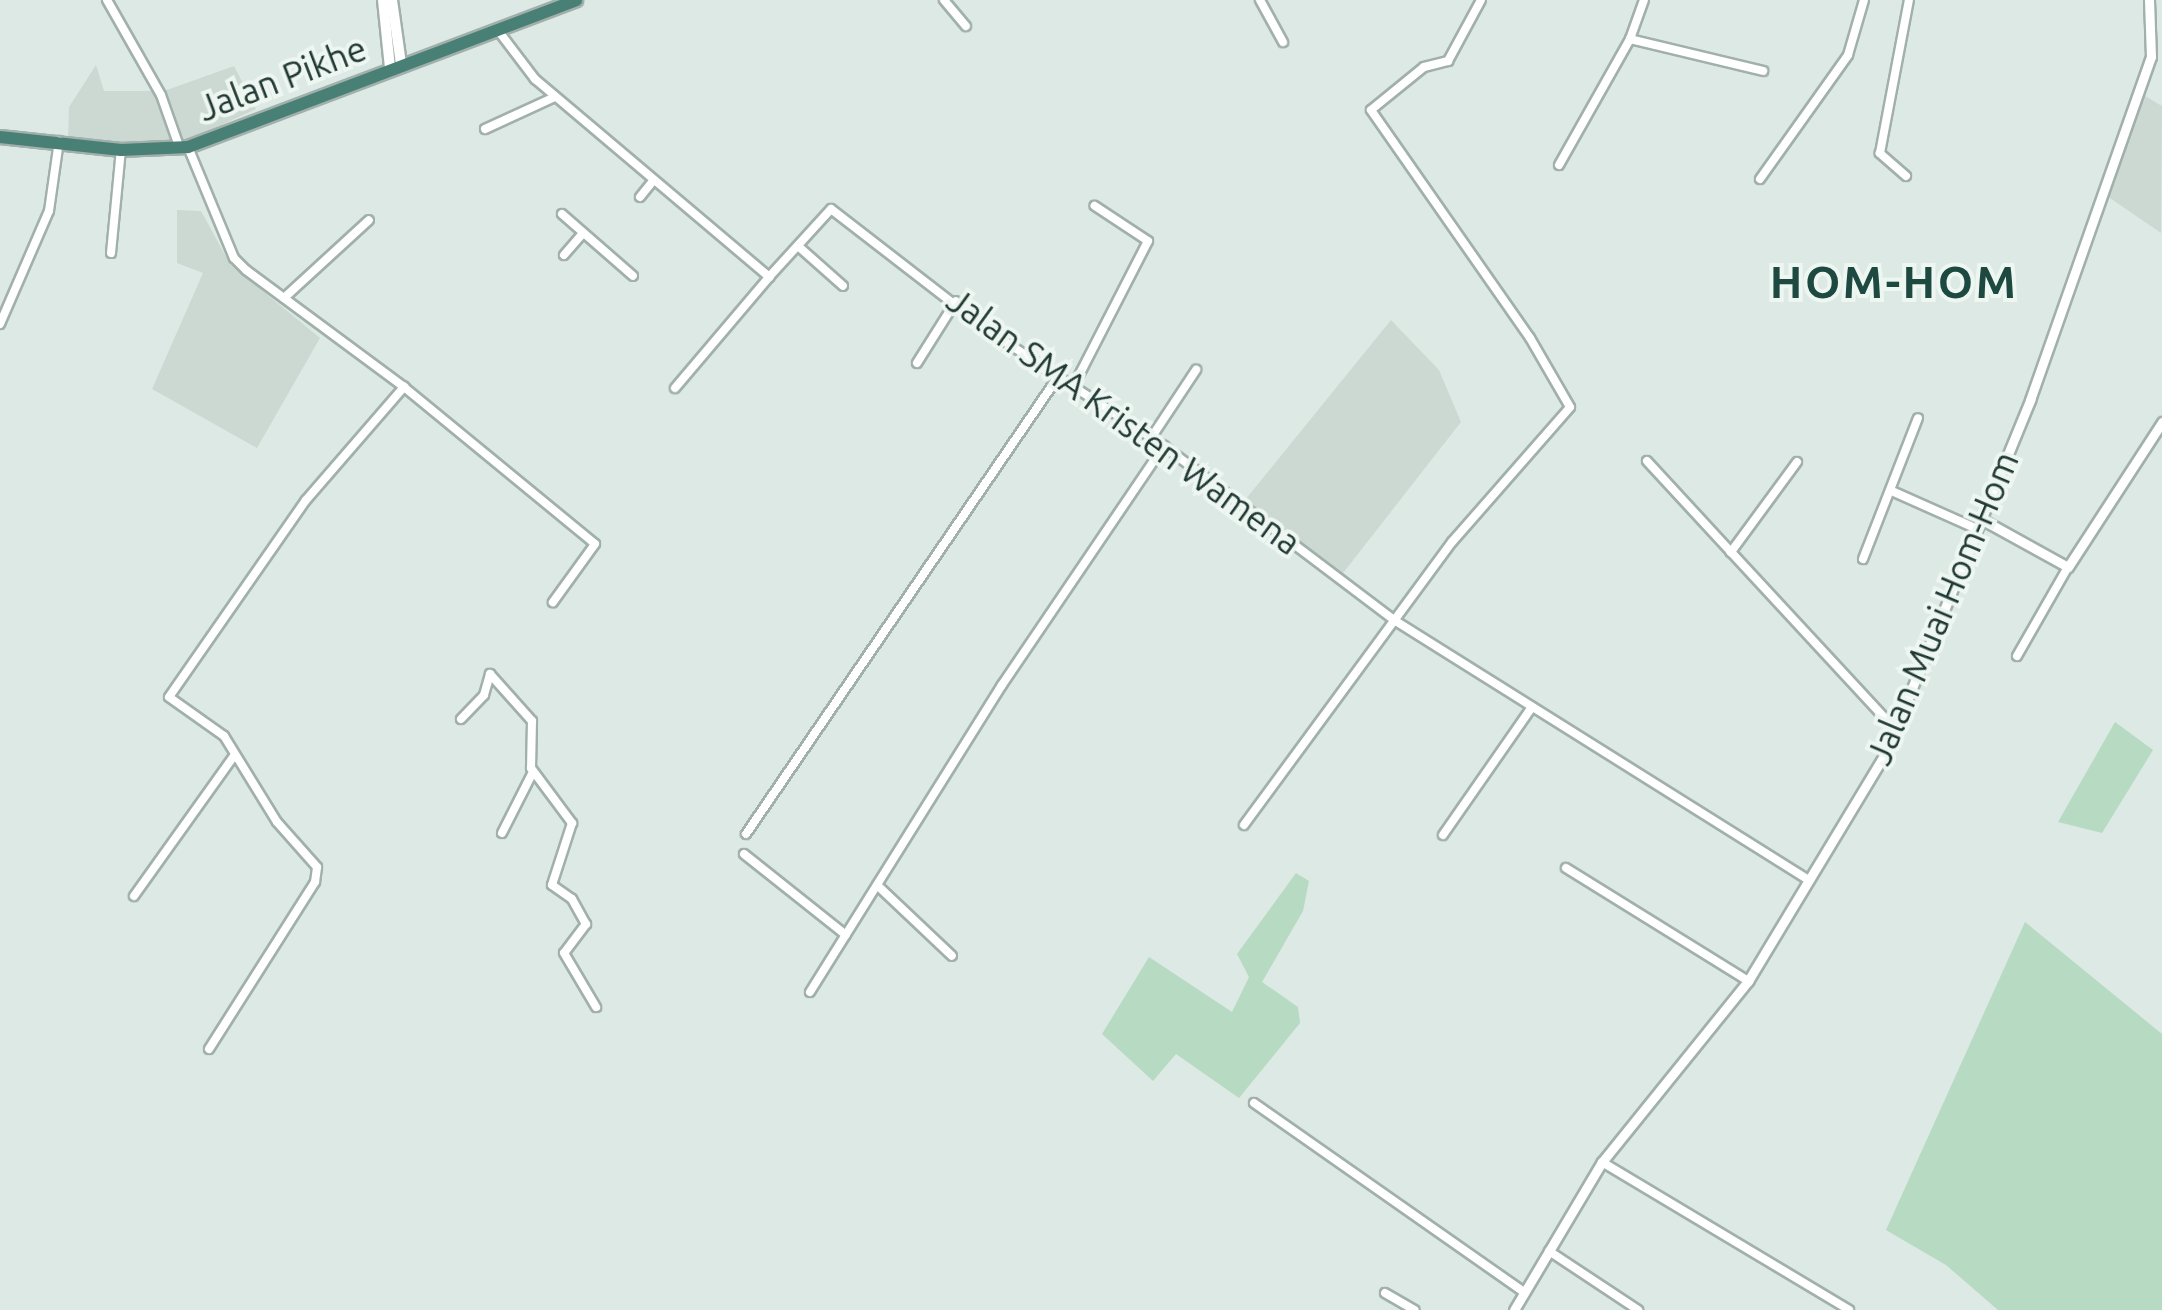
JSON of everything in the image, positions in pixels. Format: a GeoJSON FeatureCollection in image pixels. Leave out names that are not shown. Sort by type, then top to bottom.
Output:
{"type":"FeatureCollection","features":[{"type":"Feature","properties":{"kind":"highway","name":"Jalan Pikhe"},"geometry":{"type":"LineString","coordinates":[[0,137],[121,150],[184,148],[576,0]]}},
{"type":"Feature","properties":{"kind":"main road"},"geometry":{"type":"LineString","coordinates":[[382,0],[395,66]]}},
{"type":"Feature","properties":{"kind":"main road"},"geometry":{"type":"LineString","coordinates":[[392,0],[395,66]]}},
{"type":"Feature","properties":{"kind":"street"},"geometry":{"type":"LineString","coordinates":[[107,0],[161,94],[234,258],[404,387],[595,544],[553,602]]}},
{"type":"Feature","properties":{"kind":"street"},"geometry":{"type":"LineString","coordinates":[[944,0],[966,26]]}},
{"type":"Feature","properties":{"kind":"street"},"geometry":{"type":"LineString","coordinates":[[1260,0],[1283,42]]}},
{"type":"Feature","properties":{"kind":"street"},"geometry":{"type":"LineString","coordinates":[[1244,825],[1452,542],[1570,407],[1530,338],[1370,110],[1424,67],[1448,61],[1481,0]]}},
{"type":"Feature","properties":{"kind":"street"},"geometry":{"type":"LineString","coordinates":[[1560,165],[1630,40],[1644,0]]}},
{"type":"Feature","properties":{"kind":"street"},"geometry":{"type":"LineString","coordinates":[[1760,179],[1848,55],[1864,0]]}},
{"type":"Feature","properties":{"kind":"street"},"geometry":{"type":"LineString","coordinates":[[1906,176],[1880,153],[1910,0]]}},
{"type":"Feature","properties":{"kind":"street","name":"Jalan Muai Hom-Hom"},"geometry":{"type":"LineString","coordinates":[[1514,1310],[1602,1162],[1748,981],[1896,730],[2030,400],[2151,57],[2149,0]]}},
{"type":"Feature","properties":{"kind":"street"},"geometry":{"type":"LineString","coordinates":[[497,29],[555,97],[769,277]]}},
{"type":"Feature","properties":{"kind":"street"},"geometry":{"type":"LineString","coordinates":[[1630,40],[1763,71]]}},
{"type":"Feature","properties":{"kind":"street"},"geometry":{"type":"LineString","coordinates":[[485,129],[555,97]]}},
{"type":"Feature","properties":{"kind":"street"},"geometry":{"type":"LineString","coordinates":[[0,324],[49,211],[60,141]]}},
{"type":"Feature","properties":{"kind":"street"},"geometry":{"type":"LineString","coordinates":[[111,253],[121,150]]}},
{"type":"Feature","properties":{"kind":"street"},"geometry":{"type":"LineString","coordinates":[[640,196],[652,182]]}},
{"type":"Feature","properties":{"kind":"street"},"geometry":{"type":"LineString","coordinates":[[1073,387],[1148,240],[1095,206]]}},
{"type":"Feature","properties":{"kind":"street","name":"Jalan SMA Kristen Wamena"},"geometry":{"type":"LineString","coordinates":[[675,388],[831,208],[1073,387],[1164,446],[1394,620],[1808,880]]}},
{"type":"Feature","properties":{"kind":"street"},"geometry":{"type":"LineString","coordinates":[[562,214],[632,276]]}},
{"type":"Feature","properties":{"kind":"street"},"geometry":{"type":"LineString","coordinates":[[284,298],[369,220]]}},
{"type":"Feature","properties":{"kind":"street"},"geometry":{"type":"LineString","coordinates":[[564,255],[582,234]]}},
{"type":"Feature","properties":{"kind":"street"},"geometry":{"type":"LineString","coordinates":[[798,246],[843,286]]}},
{"type":"Feature","properties":{"kind":"street"},"geometry":{"type":"LineString","coordinates":[[917,363],[956,301]]}},
{"type":"Feature","properties":{"kind":"street"},"geometry":{"type":"LineString","coordinates":[[1151,438],[1196,370]]}},
{"type":"Feature","properties":{"kind":"street"},"geometry":{"type":"LineString","coordinates":[[746,834],[1058,376]]}},
{"type":"Feature","properties":{"kind":"street"},"geometry":{"type":"LineString","coordinates":[[209,1049],[317,874],[224,736],[169,697],[306,500],[404,387]]}},
{"type":"Feature","properties":{"kind":"street"},"geometry":{"type":"LineString","coordinates":[[1863,559],[1894,492],[1918,418]]}},
{"type":"Feature","properties":{"kind":"street"},"geometry":{"type":"LineString","coordinates":[[2017,656],[2068,567],[2162,422]]}},
{"type":"Feature","properties":{"kind":"street"},"geometry":{"type":"LineString","coordinates":[[810,992],[1164,446]]}},
{"type":"Feature","properties":{"kind":"street"},"geometry":{"type":"LineString","coordinates":[[1647,461],[1896,730]]}},
{"type":"Feature","properties":{"kind":"street"},"geometry":{"type":"LineString","coordinates":[[1731,552],[1797,462]]}},
{"type":"Feature","properties":{"kind":"street"},"geometry":{"type":"LineString","coordinates":[[1894,492],[1979,524],[2068,567]]}},
{"type":"Feature","properties":{"kind":"street"},"geometry":{"type":"LineString","coordinates":[[460,719],[484,695],[490,674],[532,722],[533,772],[502,833]]}},
{"type":"Feature","properties":{"kind":"street"},"geometry":{"type":"LineString","coordinates":[[1443,835],[1532,707]]}},
{"type":"Feature","properties":{"kind":"street"},"geometry":{"type":"LineString","coordinates":[[134,896],[234,756]]}},
{"type":"Feature","properties":{"kind":"street"},"geometry":{"type":"LineString","coordinates":[[533,772],[572,822],[552,885],[572,900],[586,924],[564,952],[596,1006]]}},
{"type":"Feature","properties":{"kind":"street"},"geometry":{"type":"LineString","coordinates":[[744,854],[846,935]]}},
{"type":"Feature","properties":{"kind":"street"},"geometry":{"type":"LineString","coordinates":[[1566,868],[1748,981]]}},
{"type":"Feature","properties":{"kind":"street"},"geometry":{"type":"LineString","coordinates":[[877,885],[952,956]]}},
{"type":"Feature","properties":{"kind":"street"},"geometry":{"type":"LineString","coordinates":[[1254,1103],[1524,1293]]}},
{"type":"Feature","properties":{"kind":"street"},"geometry":{"type":"LineString","coordinates":[[1602,1162],[1849,1310]]}},
{"type":"Feature","properties":{"kind":"street"},"geometry":{"type":"LineString","coordinates":[[1548,1251],[1638,1310]]}},
{"type":"Feature","properties":{"kind":"street"},"geometry":{"type":"LineString","coordinates":[[1386,1293],[1414,1310]]}},
{"type":"Feature","properties":{"kind":"shaded area"},"geometry":{"type":"Polygon","coordinates":[[[96,65],[104,91],[164,91],[234,66],[256,109],[191,139],[124,144],[68,139],[69,107],[96,65]]]}},
{"type":"Feature","properties":{"kind":"shaded area"},"geometry":{"type":"Polygon","coordinates":[[[2145,96],[2162,106],[2161,233],[2107,196],[2145,96]]]}},
{"type":"Feature","properties":{"kind":"shaded area"},"geometry":{"type":"Polygon","coordinates":[[[177,210],[201,211],[230,264],[320,338],[257,448],[152,389],[203,273],[177,263],[177,210]]]}},
{"type":"Feature","properties":{"kind":"shaded area"},"geometry":{"type":"Polygon","coordinates":[[[1391,320],[1439,370],[1461,422],[1340,577],[1241,505],[1391,320]]]}},
{"type":"Feature","properties":{"kind":"green space"},"geometry":{"type":"Polygon","coordinates":[[[2115,722],[2153,750],[2102,833],[2058,822],[2115,722]]]}},
{"type":"Feature","properties":{"kind":"green space"},"geometry":{"type":"Polygon","coordinates":[[[1296,873],[1309,881],[1303,911],[1262,982],[1298,1007],[1300,1023],[1239,1098],[1176,1054],[1153,1081],[1102,1034],[1149,957],[1232,1012],[1249,977],[1237,954],[1296,873]]]}},
{"type":"Feature","properties":{"kind":"green space"},"geometry":{"type":"Polygon","coordinates":[[[2025,922],[2162,1034],[2162,1310],[1998,1310],[1946,1265],[1886,1230],[2025,922]]]}},
{"type":"Feature","properties":{"kind":"district","name":"HOM-HOM"},"geometry":{"type":"Point","coordinates":[1894,282]}}]}
